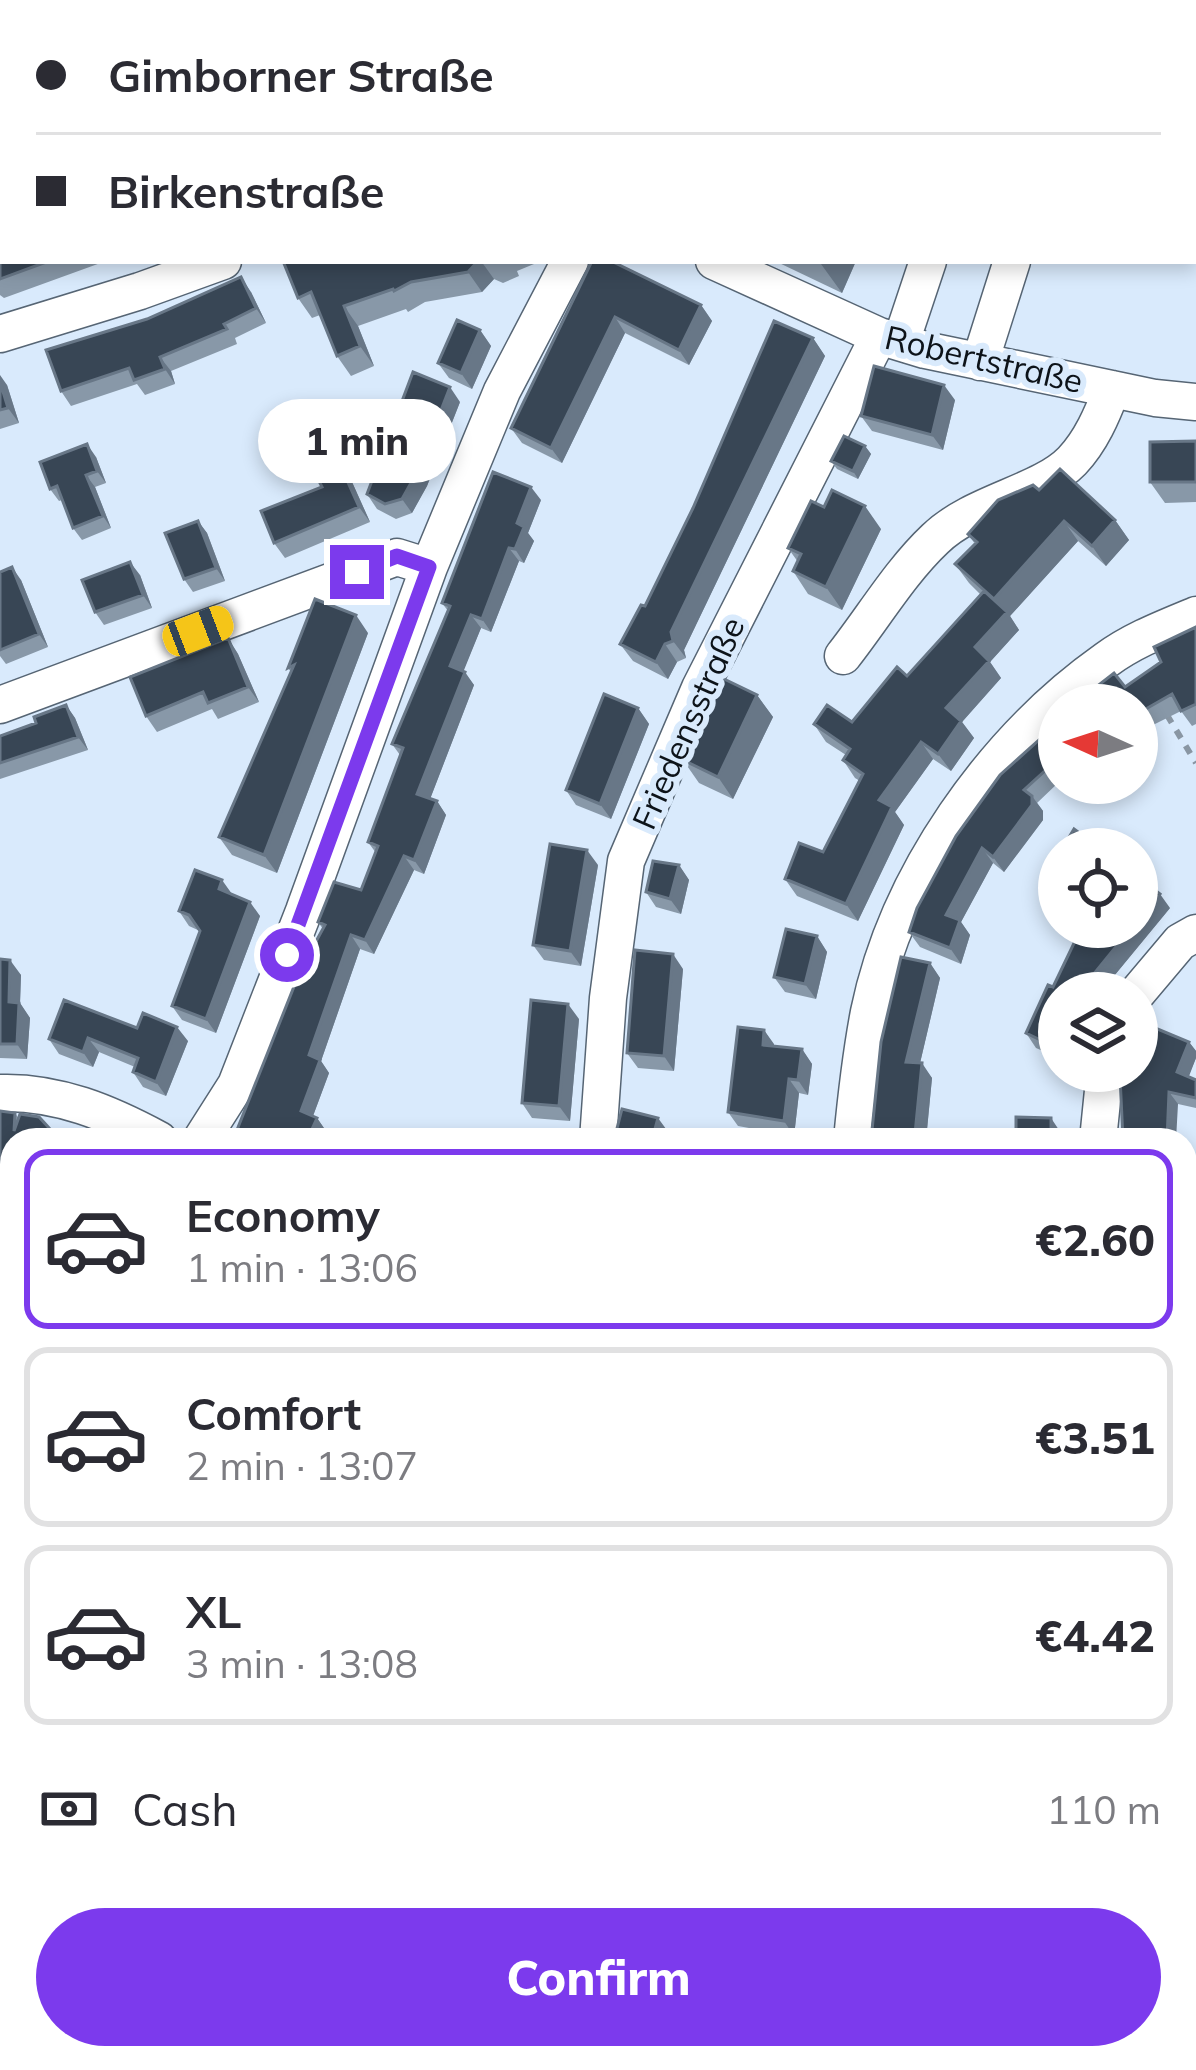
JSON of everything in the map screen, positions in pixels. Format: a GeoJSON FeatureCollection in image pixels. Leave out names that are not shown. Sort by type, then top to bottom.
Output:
{"type":"FeatureCollection","features":[{"type":"Feature","properties":{"kind":"street"},"geometry":{"type":"LineString","coordinates":[[897,0],[920,0]]}},
{"type":"Feature","properties":{"kind":"street"},"geometry":{"type":"LineString","coordinates":[[0,334],[214,264]]}},
{"type":"Feature","properties":{"kind":"street"},"geometry":{"type":"LineString","coordinates":[[209,1128],[236,1085],[320,870],[429,567],[502,391],[568,264]]}},
{"type":"Feature","properties":{"kind":"street","name":"Friedensstraße"},"geometry":{"type":"LineString","coordinates":[[599,1128],[608,998],[626,861],[700,688],[927,264]]}},
{"type":"Feature","properties":{"kind":"street"},"geometry":{"type":"LineString","coordinates":[[980,362],[1011,264]]}},
{"type":"Feature","properties":{"kind":"street","name":"Robertstraße"},"geometry":{"type":"LineString","coordinates":[[736,265],[890,339],[980,362],[1196,402]]}},
{"type":"Feature","properties":{"kind":"street"},"geometry":{"type":"LineString","coordinates":[[843,656],[934,539],[965,516],[1070,463],[1095,430],[1112,389]]}},
{"type":"Feature","properties":{"kind":"street"},"geometry":{"type":"LineString","coordinates":[[0,705],[397,556],[429,567]]}},
{"type":"Feature","properties":{"kind":"street"},"geometry":{"type":"LineString","coordinates":[[854,1128],[870,1010],[903,909],[958,811],[989,767],[1104,661],[1196,615]]}},
{"type":"Feature","properties":{"kind":"street"},"geometry":{"type":"LineString","coordinates":[[1155,972],[1180,942],[1196,933]]}},
{"type":"Feature","properties":{"kind":"street"},"geometry":{"type":"LineString","coordinates":[[0,1093],[31,1092],[99,1110],[134,1128]]}},
{"type":"Feature","properties":{"kind":"street"},"geometry":{"type":"LineString","coordinates":[[1099,1128],[1103,1092]]}},
{"type":"Feature","properties":{"kind":"path"},"geometry":{"type":"LineString","coordinates":[[1162,705],[1196,763]]}},
{"type":"Feature","properties":{"kind":"building"},"geometry":{"type":"Polygon","coordinates":[[[0,264],[41,264],[0,279],[0,264]]]}},
{"type":"Feature","properties":{"kind":"building"},"geometry":{"type":"Polygon","coordinates":[[[284,264],[475,264],[468,272],[411,282],[344,306],[360,346],[337,356],[311,292],[298,298],[284,264]]]}},
{"type":"Feature","properties":{"kind":"building"},"geometry":{"type":"Polygon","coordinates":[[[591,264],[617,264],[701,305],[679,350],[615,317],[551,448],[511,428],[591,264]]]}},
{"type":"Feature","properties":{"kind":"building"},"geometry":{"type":"Polygon","coordinates":[[[241,277],[256,308],[224,324],[227,329],[160,357],[165,369],[134,380],[129,368],[61,391],[46,350],[147,319],[241,277]]]}},
{"type":"Feature","properties":{"kind":"building"},"geometry":{"type":"Polygon","coordinates":[[[457,320],[480,330],[461,373],[438,363],[457,320]]]}},
{"type":"Feature","properties":{"kind":"building"},"geometry":{"type":"Polygon","coordinates":[[[774,321],[813,338],[671,632],[673,641],[665,644],[656,662],[620,644],[641,605],[645,606],[693,508],[774,321]]]}},
{"type":"Feature","properties":{"kind":"building"},"geometry":{"type":"Polygon","coordinates":[[[874,366],[944,385],[932,435],[861,416],[874,366]]]}},
{"type":"Feature","properties":{"kind":"building"},"geometry":{"type":"Polygon","coordinates":[[[413,372],[450,387],[402,499],[385,504],[367,494],[413,372]]]}},
{"type":"Feature","properties":{"kind":"building"},"geometry":{"type":"Polygon","coordinates":[[[0,382],[8,408],[0,410],[0,382]]]}},
{"type":"Feature","properties":{"kind":"building"},"geometry":{"type":"Polygon","coordinates":[[[844,436],[865,446],[853,471],[831,461],[844,436]]]}},
{"type":"Feature","properties":{"kind":"building"},"geometry":{"type":"Polygon","coordinates":[[[1196,441],[1196,482],[1150,482],[1150,442],[1196,441]]]}},
{"type":"Feature","properties":{"kind":"building"},"geometry":{"type":"Polygon","coordinates":[[[87,444],[97,471],[86,475],[103,516],[73,528],[57,486],[50,489],[40,462],[87,444]]]}},
{"type":"Feature","properties":{"kind":"building"},"geometry":{"type":"Polygon","coordinates":[[[341,467],[359,507],[274,543],[261,511],[322,487],[317,477],[341,467]]]}},
{"type":"Feature","properties":{"kind":"building"},"geometry":{"type":"Polygon","coordinates":[[[1060,469],[1115,520],[1092,546],[1064,521],[994,599],[955,564],[977,542],[968,534],[998,500],[1033,485],[1039,490],[1060,469]]]}},
{"type":"Feature","properties":{"kind":"building"},"geometry":{"type":"Polygon","coordinates":[[[493,472],[531,487],[517,523],[524,527],[515,549],[509,548],[482,619],[471,615],[450,666],[465,672],[417,794],[437,801],[414,860],[404,856],[365,940],[351,935],[309,1055],[320,1060],[301,1111],[317,1118],[312,1128],[238,1128],[301,969],[325,925],[318,922],[334,882],[361,890],[378,846],[368,842],[403,748],[392,744],[450,606],[442,603],[493,472]]]}},
{"type":"Feature","properties":{"kind":"building"},"geometry":{"type":"Polygon","coordinates":[[[832,490],[865,506],[826,587],[793,571],[801,554],[788,548],[811,501],[824,507],[832,490]]]}},
{"type":"Feature","properties":{"kind":"building"},"geometry":{"type":"Polygon","coordinates":[[[198,521],[216,568],[184,579],[165,533],[198,521]]]}},
{"type":"Feature","properties":{"kind":"building"},"geometry":{"type":"Polygon","coordinates":[[[130,562],[143,595],[95,612],[82,580],[130,562]]]}},
{"type":"Feature","properties":{"kind":"building"},"geometry":{"type":"Polygon","coordinates":[[[12,567],[39,634],[0,650],[0,572],[12,567]]]}},
{"type":"Feature","properties":{"kind":"building"},"geometry":{"type":"Polygon","coordinates":[[[984,591],[1007,612],[975,647],[989,661],[946,708],[961,721],[938,754],[921,742],[879,800],[892,807],[846,904],[785,879],[799,843],[823,852],[863,774],[843,760],[850,749],[814,724],[827,705],[852,722],[897,667],[907,676],[984,591]]]}},
{"type":"Feature","properties":{"kind":"building"},"geometry":{"type":"Polygon","coordinates":[[[315,599],[356,615],[264,855],[219,837],[294,665],[288,668],[315,599]]]}},
{"type":"Feature","properties":{"kind":"building"},"geometry":{"type":"Polygon","coordinates":[[[1196,627],[1196,704],[1181,711],[1172,694],[1158,702],[1158,684],[1129,684],[1161,662],[1154,647],[1196,627]]]}},
{"type":"Feature","properties":{"kind":"building"},"geometry":{"type":"Polygon","coordinates":[[[228,638],[248,687],[208,703],[203,692],[146,716],[130,677],[228,638]]]}},
{"type":"Feature","properties":{"kind":"building"},"geometry":{"type":"Polygon","coordinates":[[[1114,673],[1123,684],[1100,684],[1114,673]]]}},
{"type":"Feature","properties":{"kind":"building"},"geometry":{"type":"Polygon","coordinates":[[[722,678],[757,695],[718,777],[683,760],[692,743],[681,737],[703,691],[714,696],[722,678]]]}},
{"type":"Feature","properties":{"kind":"building"},"geometry":{"type":"Polygon","coordinates":[[[604,694],[638,708],[600,804],[566,790],[604,694]]]}},
{"type":"Feature","properties":{"kind":"building"},"geometry":{"type":"Polygon","coordinates":[[[66,705],[78,737],[0,763],[0,736],[66,705]]]}},
{"type":"Feature","properties":{"kind":"building"},"geometry":{"type":"Polygon","coordinates":[[[1038,741],[1038,777],[1024,790],[1032,796],[1032,805],[993,857],[982,848],[946,915],[960,920],[950,948],[909,932],[956,836],[1000,775],[1038,741]]]}},
{"type":"Feature","properties":{"kind":"building"},"geometry":{"type":"Polygon","coordinates":[[[550,844],[587,850],[570,951],[533,945],[550,844]]]}},
{"type":"Feature","properties":{"kind":"building"},"geometry":{"type":"Polygon","coordinates":[[[653,861],[679,865],[670,899],[646,892],[653,861]]]}},
{"type":"Feature","properties":{"kind":"building"},"geometry":{"type":"Polygon","coordinates":[[[195,870],[222,880],[219,889],[250,902],[206,1019],[172,1006],[200,931],[189,915],[179,911],[195,870]]]}},
{"type":"Feature","properties":{"kind":"building"},"geometry":{"type":"Polygon","coordinates":[[[786,929],[817,936],[805,984],[774,977],[786,929]]]}},
{"type":"Feature","properties":{"kind":"building"},"geometry":{"type":"Polygon","coordinates":[[[1072,948],[1115,948],[1095,972],[1060,972],[1072,948]]]}},
{"type":"Feature","properties":{"kind":"building"},"geometry":{"type":"Polygon","coordinates":[[[635,950],[673,954],[664,1056],[627,1053],[635,950]]]}},
{"type":"Feature","properties":{"kind":"building"},"geometry":{"type":"Polygon","coordinates":[[[901,957],[930,963],[906,1062],[922,1063],[916,1128],[872,1128],[881,1042],[901,957]]]}},
{"type":"Feature","properties":{"kind":"building"},"geometry":{"type":"Polygon","coordinates":[[[0,959],[10,960],[9,1002],[19,1003],[17,1044],[0,1044],[0,959]]]}},
{"type":"Feature","properties":{"kind":"building"},"geometry":{"type":"Polygon","coordinates":[[[64,1000],[137,1028],[143,1013],[177,1027],[156,1082],[133,1072],[138,1058],[88,1038],[83,1052],[49,1039],[64,1000]]]}},
{"type":"Feature","properties":{"kind":"building"},"geometry":{"type":"Polygon","coordinates":[[[531,1000],[568,1004],[559,1106],[522,1103],[531,1000]]]}},
{"type":"Feature","properties":{"kind":"building"},"geometry":{"type":"Polygon","coordinates":[[[1038,1007],[1038,1039],[1026,1033],[1038,1007]]]}},
{"type":"Feature","properties":{"kind":"building"},"geometry":{"type":"Polygon","coordinates":[[[738,1027],[764,1030],[763,1045],[802,1049],[798,1080],[789,1079],[784,1121],[728,1112],[738,1027]]]}},
{"type":"Feature","properties":{"kind":"building"},"geometry":{"type":"Polygon","coordinates":[[[1158,1029],[1189,1042],[1177,1072],[1196,1080],[1196,1098],[1169,1092],[1168,1128],[1122,1128],[1121,1092],[1158,1092],[1158,1029]]]}},
{"type":"Feature","properties":{"kind":"building"},"geometry":{"type":"Polygon","coordinates":[[[622,1109],[658,1118],[655,1128],[617,1128],[622,1109]]]}},
{"type":"Feature","properties":{"kind":"building"},"geometry":{"type":"Polygon","coordinates":[[[0,1111],[15,1113],[14,1128],[0,1128],[0,1111]]]}},
{"type":"Feature","properties":{"kind":"building"},"geometry":{"type":"Polygon","coordinates":[[[20,1114],[39,1117],[49,1128],[15,1128],[20,1114]]]}},
{"type":"Feature","properties":{"kind":"building"},"geometry":{"type":"Polygon","coordinates":[[[1016,1117],[1051,1118],[1051,1128],[1016,1128],[1016,1117]]]}},
{"type":"Feature","properties":{"kind":"route"},"geometry":{"type":"LineString","coordinates":[[287,955],[429,567],[397,556],[357,572]]}}]}
